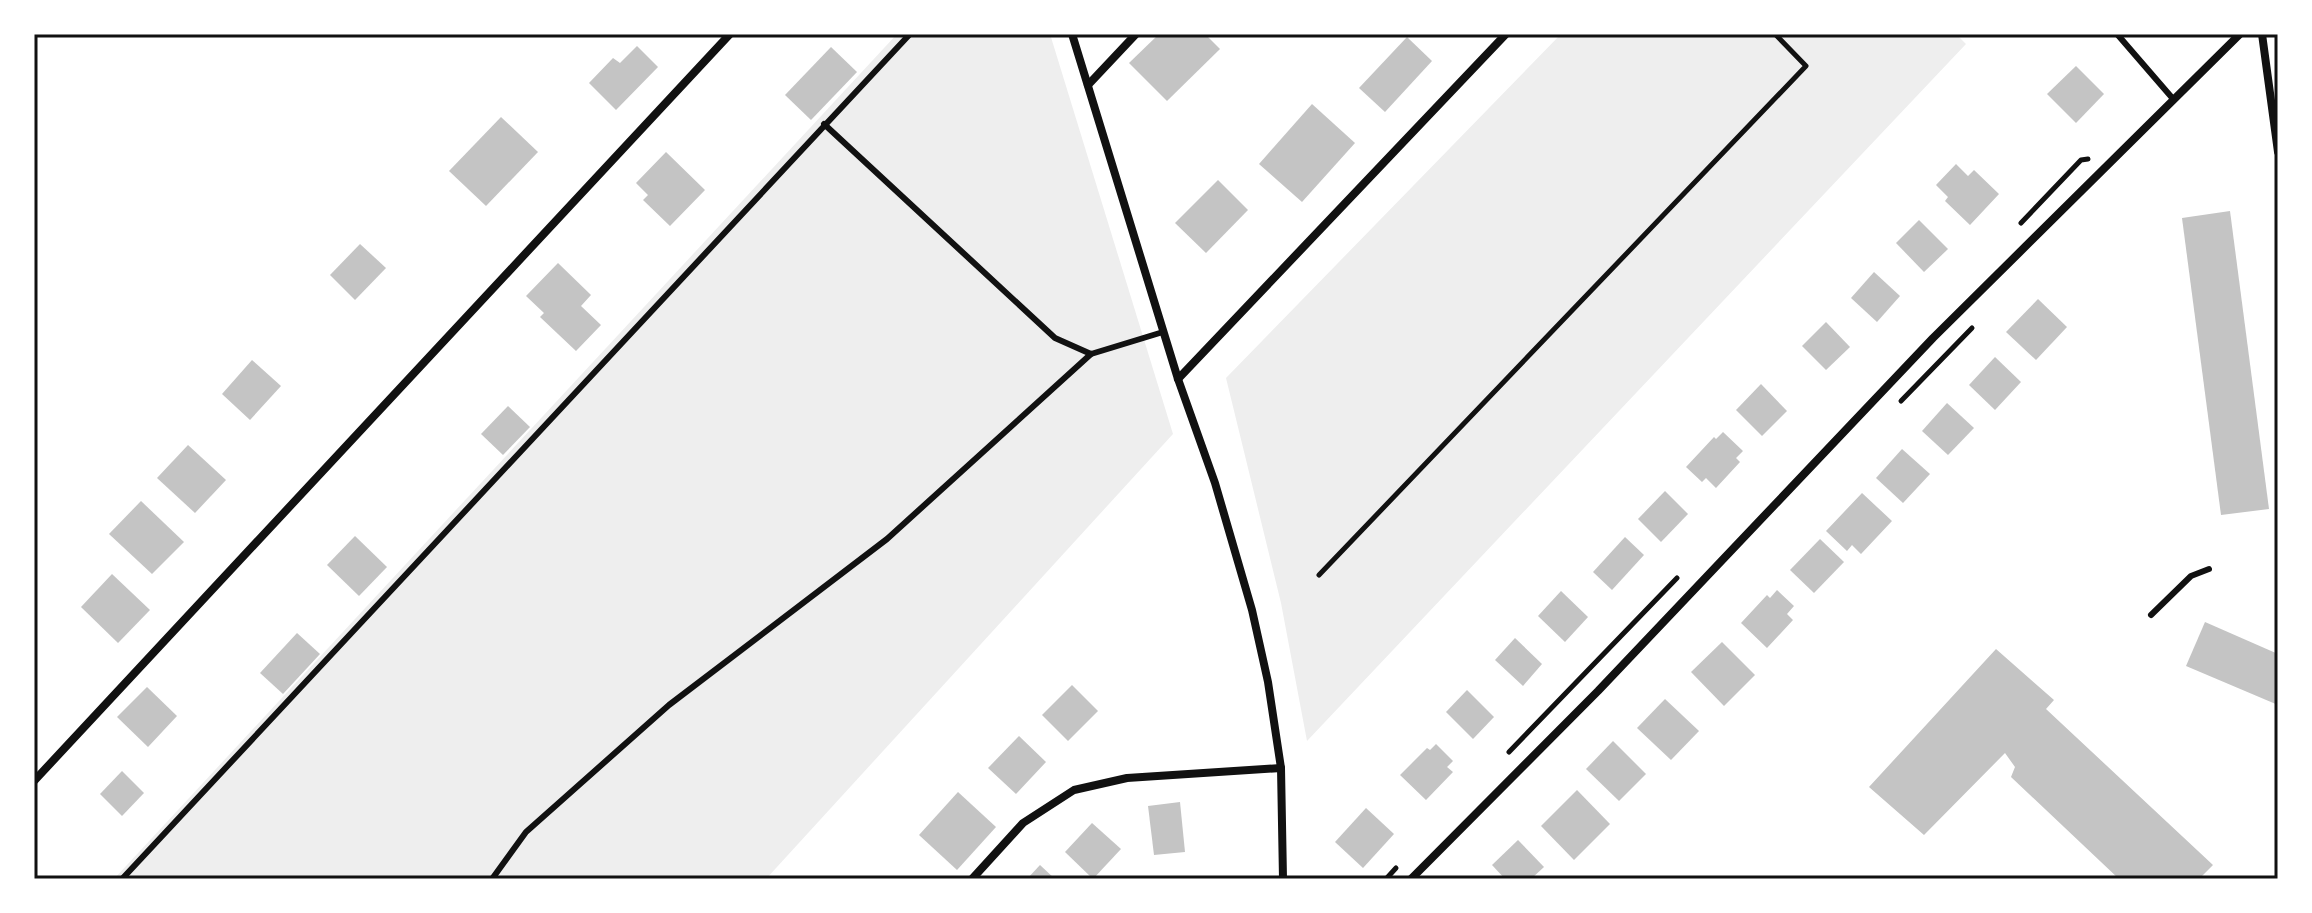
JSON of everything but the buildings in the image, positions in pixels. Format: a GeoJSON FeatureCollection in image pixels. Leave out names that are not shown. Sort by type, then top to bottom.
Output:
{"type":"FeatureCollection","features":[{"type":"Feature","properties":{"kind":"street"},"geometry":{"type":"LineString","coordinates":[[34,781],[730,34]]}},
{"type":"Feature","properties":{"kind":"street"},"geometry":{"type":"LineString","coordinates":[[1072,34],[1163,332],[1215,483],[1252,610],[1268,682],[1281,768],[1283,879]]}},
{"type":"Feature","properties":{"kind":"street"},"geometry":{"type":"LineString","coordinates":[[1088,85],[1136,34]]}},
{"type":"Feature","properties":{"kind":"street"},"geometry":{"type":"LineString","coordinates":[[1178,379],[1506,34]]}},
{"type":"Feature","properties":{"kind":"street"},"geometry":{"type":"LineString","coordinates":[[1411,879],[1598,691],[1933,338],[2240,34]]}},
{"type":"Feature","properties":{"kind":"street"},"geometry":{"type":"LineString","coordinates":[[2262,34],[2278,152]]}},
{"type":"Feature","properties":{"kind":"street"},"geometry":{"type":"LineString","coordinates":[[972,879],[1023,823],[1074,790],[1127,778],[1281,768]]}},
{"type":"Feature","properties":{"kind":"lane"},"geometry":{"type":"LineString","coordinates":[[122,879],[910,34]]}},
{"type":"Feature","properties":{"kind":"lane"},"geometry":{"type":"LineString","coordinates":[[2117,34],[2174,100]]}},
{"type":"Feature","properties":{"kind":"lane"},"geometry":{"type":"LineString","coordinates":[[824,124],[1055,338],[1091,354]]}},
{"type":"Feature","properties":{"kind":"lane"},"geometry":{"type":"LineString","coordinates":[[492,879],[526,832],[669,705],[887,539],[1091,354],[1163,332]]}},
{"type":"Feature","properties":{"kind":"lane"},"geometry":{"type":"LineString","coordinates":[[2151,615],[2191,576],[2209,569]]}},
{"type":"Feature","properties":{"kind":"path"},"geometry":{"type":"LineString","coordinates":[[1319,575],[1806,66],[1775,34]]}},
{"type":"Feature","properties":{"kind":"shaded area"},"geometry":{"type":"Polygon","coordinates":[[[897,34],[1050,34],[1173,434],[766,879],[114,879],[897,34]]]}},
{"type":"Feature","properties":{"kind":"shaded area"},"geometry":{"type":"Polygon","coordinates":[[[1561,34],[1956,34],[1966,44],[1307,741],[1281,603],[1226,378],[1561,34]]]}}]}
